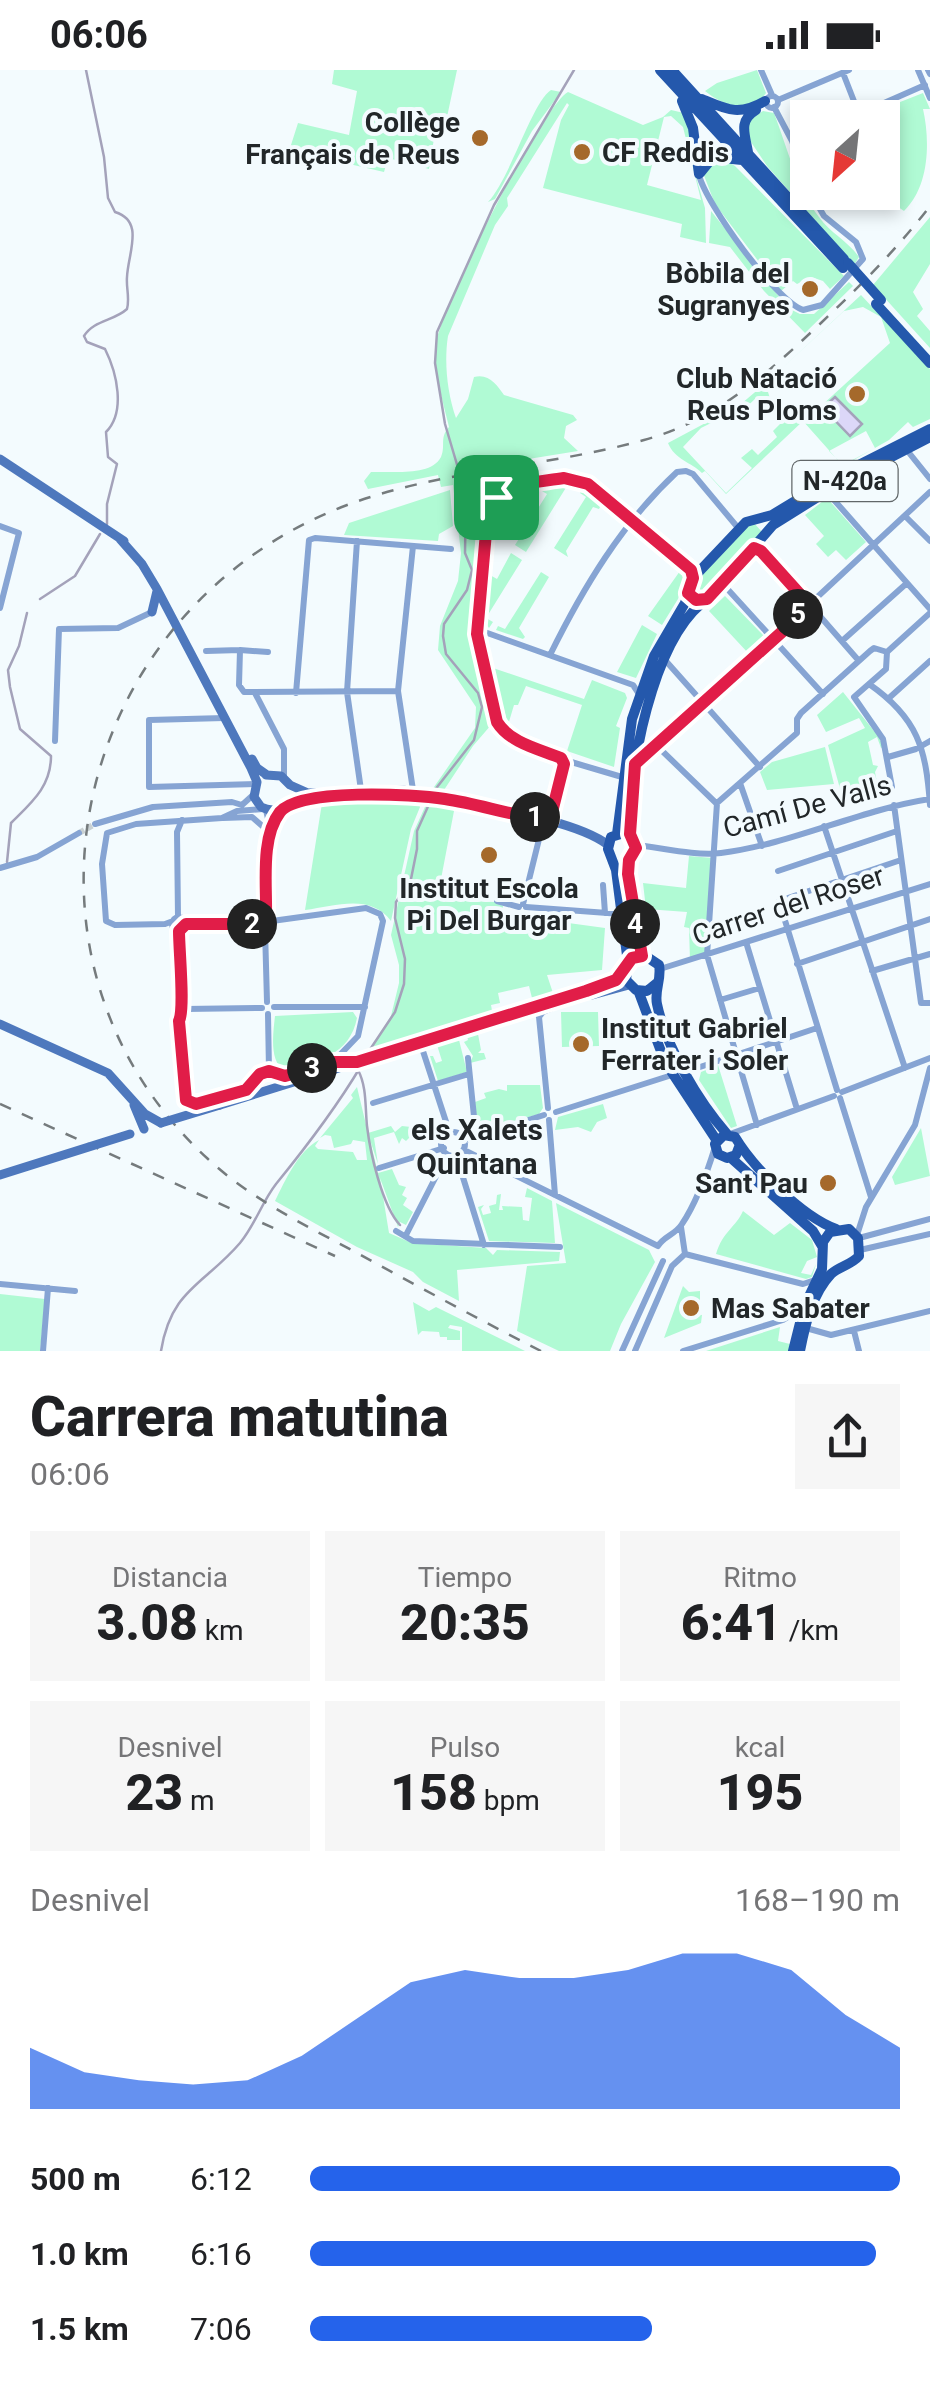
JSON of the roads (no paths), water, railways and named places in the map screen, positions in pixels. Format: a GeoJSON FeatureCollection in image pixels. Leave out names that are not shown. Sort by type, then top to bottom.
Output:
{"type":"FeatureCollection","features":[{"type":"Feature","properties":{"kind":"main road"},"geometry":{"type":"LineString","coordinates":[[660,70],[846,266],[930,363]]}},
{"type":"Feature","properties":{"kind":"main road"},"geometry":{"type":"LineString","coordinates":[[672,70],[745,157]]}},
{"type":"Feature","properties":{"kind":"main road"},"geometry":{"type":"LineString","coordinates":[[680,91],[694,136],[699,174]]}},
{"type":"Feature","properties":{"kind":"main road"},"geometry":{"type":"LineString","coordinates":[[698,98],[728,112],[772,102]]}},
{"type":"Feature","properties":{"kind":"main road"},"geometry":{"type":"LineString","coordinates":[[745,157],[746,118],[772,102]]}},
{"type":"Feature","properties":{"kind":"main road"},"geometry":{"type":"LineString","coordinates":[[694,136],[713,157],[745,157]]}},
{"type":"Feature","properties":{"kind":"main road"},"geometry":{"type":"LineString","coordinates":[[699,174],[713,157]]}},
{"type":"Feature","properties":{"kind":"main road"},"geometry":{"type":"LineString","coordinates":[[878,302],[930,354]]}},
{"type":"Feature","properties":{"kind":"main road","name":"N-420a"},"geometry":{"type":"LineString","coordinates":[[859,1241],[822,1222],[739,1145],[722,1139],[678,1074],[626,967],[613,858],[636,689],[645,679],[688,593],[694,573],[740,525],[762,519],[930,429]]}},
{"type":"Feature","properties":{"kind":"main road","name":"N-420a"},"geometry":{"type":"LineString","coordinates":[[615,839],[650,697],[665,660],[701,601],[758,548],[773,524],[826,491],[930,437]]}},
{"type":"Feature","properties":{"kind":"main road"},"geometry":{"type":"LineString","coordinates":[[0,459],[123,540],[150,565],[203,654],[263,809],[284,807],[312,796],[411,794],[413,790],[615,839]]}},
{"type":"Feature","properties":{"kind":"main road","name":"N-420a"},"geometry":{"type":"LineString","coordinates":[[762,519],[765,533]]}},
{"type":"Feature","properties":{"kind":"main road"},"geometry":{"type":"LineString","coordinates":[[123,540],[203,654]]}},
{"type":"Feature","properties":{"kind":"main road"},"geometry":{"type":"LineString","coordinates":[[150,565],[171,616],[251,757]]}},
{"type":"Feature","properties":{"kind":"main road"},"geometry":{"type":"LineString","coordinates":[[152,612],[157,588]]}},
{"type":"Feature","properties":{"kind":"main road"},"geometry":{"type":"LineString","coordinates":[[688,593],[701,601]]}},
{"type":"Feature","properties":{"kind":"main road"},"geometry":{"type":"LineString","coordinates":[[152,612],[166,603]]}},
{"type":"Feature","properties":{"kind":"main road"},"geometry":{"type":"LineString","coordinates":[[152,612],[171,616]]}},
{"type":"Feature","properties":{"kind":"main road"},"geometry":{"type":"LineString","coordinates":[[208,673],[257,768],[312,796]]}},
{"type":"Feature","properties":{"kind":"main road"},"geometry":{"type":"LineString","coordinates":[[253,787],[267,775]]}},
{"type":"Feature","properties":{"kind":"main road"},"geometry":{"type":"LineString","coordinates":[[284,807],[292,796],[287,781]]}},
{"type":"Feature","properties":{"kind":"main road"},"geometry":{"type":"LineString","coordinates":[[364,793],[445,799]]}},
{"type":"Feature","properties":{"kind":"main road","name":"N-420a"},"geometry":{"type":"LineString","coordinates":[[615,839],[635,854],[629,860]]}},
{"type":"Feature","properties":{"kind":"main road"},"geometry":{"type":"LineString","coordinates":[[613,858],[629,860],[642,956]]}},
{"type":"Feature","properties":{"kind":"main road"},"geometry":{"type":"LineString","coordinates":[[0,1174],[606,984],[642,956]]}},
{"type":"Feature","properties":{"kind":"main road"},"geometry":{"type":"LineString","coordinates":[[642,956],[655,960],[660,970]]}},
{"type":"Feature","properties":{"kind":"main road","name":"N-420a"},"geometry":{"type":"LineString","coordinates":[[660,970],[656,998],[678,1074]]}},
{"type":"Feature","properties":{"kind":"main road"},"geometry":{"type":"LineString","coordinates":[[540,1005],[634,988],[647,991],[658,982]]}},
{"type":"Feature","properties":{"kind":"main road"},"geometry":{"type":"LineString","coordinates":[[0,1024],[108,1073],[131,1097],[145,1128]]}},
{"type":"Feature","properties":{"kind":"main road"},"geometry":{"type":"LineString","coordinates":[[220,1105],[269,1071],[285,1076],[334,1062],[357,1062]]}},
{"type":"Feature","properties":{"kind":"main road"},"geometry":{"type":"LineString","coordinates":[[142,1115],[161,1123]]}},
{"type":"Feature","properties":{"kind":"main road"},"geometry":{"type":"LineString","coordinates":[[130,1134],[142,1115]]}},
{"type":"Feature","properties":{"kind":"main road","name":"N-420a"},"geometry":{"type":"LineString","coordinates":[[722,1139],[718,1154],[729,1158],[812,1231],[832,1264],[843,1266]]}},
{"type":"Feature","properties":{"kind":"main road"},"geometry":{"type":"LineString","coordinates":[[729,1158],[739,1145]]}},
{"type":"Feature","properties":{"kind":"main road"},"geometry":{"type":"LineString","coordinates":[[797,1351],[804,1307],[822,1269],[826,1236],[839,1228]]}},
{"type":"Feature","properties":{"kind":"main road"},"geometry":{"type":"LineString","coordinates":[[801,1329],[824,1284],[843,1266],[855,1261],[859,1241]]}},
{"type":"Feature","properties":{"kind":"street"},"geometry":{"type":"LineString","coordinates":[[762,70],[772,102],[790,137]]}},
{"type":"Feature","properties":{"kind":"street"},"geometry":{"type":"LineString","coordinates":[[918,70],[930,98]]}},
{"type":"Feature","properties":{"kind":"street"},"geometry":{"type":"LineString","coordinates":[[772,102],[845,71],[854,100]]}},
{"type":"Feature","properties":{"kind":"street"},"geometry":{"type":"LineString","coordinates":[[892,100],[924,86]]}},
{"type":"Feature","properties":{"kind":"street"},"geometry":{"type":"LineString","coordinates":[[699,174],[712,206],[783,299],[803,310],[822,305],[863,259],[856,242],[821,210]]}},
{"type":"Feature","properties":{"kind":"street"},"geometry":{"type":"LineString","coordinates":[[906,449],[930,479]]}},
{"type":"Feature","properties":{"kind":"street"},"geometry":{"type":"LineString","coordinates":[[550,655],[586,586],[632,522],[674,475],[686,470],[740,525]]}},
{"type":"Feature","properties":{"kind":"street"},"geometry":{"type":"LineString","coordinates":[[622,777],[564,761],[510,737],[497,722],[482,634],[488,510],[506,488],[576,479],[694,573]]}},
{"type":"Feature","properties":{"kind":"street"},"geometry":{"type":"LineString","coordinates":[[826,491],[930,611],[887,652],[886,669],[854,697],[882,738],[892,787]]}},
{"type":"Feature","properties":{"kind":"street"},"geometry":{"type":"LineString","coordinates":[[635,764],[930,492]]}},
{"type":"Feature","properties":{"kind":"street"},"geometry":{"type":"LineString","coordinates":[[905,516],[930,541]]}},
{"type":"Feature","properties":{"kind":"street"},"geometry":{"type":"LineString","coordinates":[[0,526],[19,533],[0,608]]}},
{"type":"Feature","properties":{"kind":"street"},"geometry":{"type":"LineString","coordinates":[[296,692],[309,540],[450,549]]}},
{"type":"Feature","properties":{"kind":"street"},"geometry":{"type":"LineString","coordinates":[[357,542],[347,692],[364,793]]}},
{"type":"Feature","properties":{"kind":"street"},"geometry":{"type":"LineString","coordinates":[[412,546],[398,691],[413,790]]}},
{"type":"Feature","properties":{"kind":"street"},"geometry":{"type":"LineString","coordinates":[[758,548],[859,661]]}},
{"type":"Feature","properties":{"kind":"street"},"geometry":{"type":"LineString","coordinates":[[722,582],[823,694]]}},
{"type":"Feature","properties":{"kind":"street"},"geometry":{"type":"LineString","coordinates":[[842,641],[907,583]]}},
{"type":"Feature","properties":{"kind":"street"},"geometry":{"type":"LineString","coordinates":[[55,741],[59,628],[118,628],[152,612]]}},
{"type":"Feature","properties":{"kind":"street"},"geometry":{"type":"LineString","coordinates":[[482,634],[550,655],[636,689]]}},
{"type":"Feature","properties":{"kind":"street"},"geometry":{"type":"LineString","coordinates":[[757,1125],[706,955],[717,804],[797,733],[798,716],[859,661],[874,648],[887,652]]}},
{"type":"Feature","properties":{"kind":"street"},"geometry":{"type":"LineString","coordinates":[[240,650],[239,687],[244,692],[398,691]]}},
{"type":"Feature","properties":{"kind":"street"},"geometry":{"type":"LineString","coordinates":[[203,654],[268,652]]}},
{"type":"Feature","properties":{"kind":"street"},"geometry":{"type":"LineString","coordinates":[[665,660],[760,767]]}},
{"type":"Feature","properties":{"kind":"street"},"geometry":{"type":"LineString","coordinates":[[889,698],[930,661]]}},
{"type":"Feature","properties":{"kind":"street"},"geometry":{"type":"LineString","coordinates":[[869,684],[889,698],[914,729],[923,747],[930,801]]}},
{"type":"Feature","properties":{"kind":"street"},"geometry":{"type":"LineString","coordinates":[[255,693],[284,748],[287,781]]}},
{"type":"Feature","properties":{"kind":"street"},"geometry":{"type":"LineString","coordinates":[[96,824],[153,807],[244,805],[253,787],[149,787],[148,720],[225,717]]}},
{"type":"Feature","properties":{"kind":"street"},"geometry":{"type":"LineString","coordinates":[[639,740],[656,745]]}},
{"type":"Feature","properties":{"kind":"street"},"geometry":{"type":"LineString","coordinates":[[888,758],[923,747],[930,740]]}},
{"type":"Feature","properties":{"kind":"street"},"geometry":{"type":"LineString","coordinates":[[656,745],[717,804]]}},
{"type":"Feature","properties":{"kind":"street"},"geometry":{"type":"LineString","coordinates":[[523,906],[564,761]]}},
{"type":"Feature","properties":{"kind":"street"},"geometry":{"type":"LineString","coordinates":[[740,784],[762,846]]}},
{"type":"Feature","properties":{"kind":"street"},"geometry":{"type":"LineString","coordinates":[[708,794],[725,796]]}},
{"type":"Feature","properties":{"kind":"street","name":"Camí De Valls"},"geometry":{"type":"LineString","coordinates":[[615,839],[714,853],[762,846],[894,805],[930,801]]}},
{"type":"Feature","properties":{"kind":"street"},"geometry":{"type":"LineString","coordinates":[[224,803],[263,809]]}},
{"type":"Feature","properties":{"kind":"street"},"geometry":{"type":"LineString","coordinates":[[894,805],[921,1003],[930,1004]]}},
{"type":"Feature","properties":{"kind":"street"},"geometry":{"type":"LineString","coordinates":[[268,834],[284,807]]}},
{"type":"Feature","properties":{"kind":"street"},"geometry":{"type":"LineString","coordinates":[[222,818],[237,811],[263,809]]}},
{"type":"Feature","properties":{"kind":"street"},"geometry":{"type":"LineString","coordinates":[[263,809],[268,834],[269,1071]]}},
{"type":"Feature","properties":{"kind":"street"},"geometry":{"type":"LineString","coordinates":[[176,919],[165,924],[115,925],[106,921],[102,864],[104,839],[109,831],[172,820],[254,818],[268,834]]}},
{"type":"Feature","properties":{"kind":"street"},"geometry":{"type":"LineString","coordinates":[[172,820],[177,832]]}},
{"type":"Feature","properties":{"kind":"street"},"geometry":{"type":"LineString","coordinates":[[179,931],[172,928],[176,919],[177,832],[182,820]]}},
{"type":"Feature","properties":{"kind":"street"},"geometry":{"type":"LineString","coordinates":[[824,826],[905,1068]]}},
{"type":"Feature","properties":{"kind":"street"},"geometry":{"type":"LineString","coordinates":[[778,871],[897,832]]}},
{"type":"Feature","properties":{"kind":"street"},"geometry":{"type":"LineString","coordinates":[[0,868],[37,857],[79,833]]}},
{"type":"Feature","properties":{"kind":"street"},"geometry":{"type":"LineString","coordinates":[[871,1198],[779,901],[901,860]]}},
{"type":"Feature","properties":{"kind":"street","name":"Carrer del Roser"},"geometry":{"type":"LineString","coordinates":[[660,970],[930,884]]}},
{"type":"Feature","properties":{"kind":"street"},"geometry":{"type":"LineString","coordinates":[[603,885],[604,913]]}},
{"type":"Feature","properties":{"kind":"street"},"geometry":{"type":"LineString","coordinates":[[497,902],[622,914]]}},
{"type":"Feature","properties":{"kind":"street"},"geometry":{"type":"LineString","coordinates":[[176,919],[186,924],[266,922],[366,908],[380,914],[384,928],[358,1036],[334,1062]]}},
{"type":"Feature","properties":{"kind":"street"},"geometry":{"type":"LineString","coordinates":[[797,964],[930,919]]}},
{"type":"Feature","properties":{"kind":"street"},"geometry":{"type":"LineString","coordinates":[[186,924],[179,931],[179,978],[184,1009],[179,1021],[186,1100],[196,1104],[246,1090]]}},
{"type":"Feature","properties":{"kind":"street"},"geometry":{"type":"LineString","coordinates":[[746,942],[798,1109]]}},
{"type":"Feature","properties":{"kind":"street"},"geometry":{"type":"LineString","coordinates":[[872,971],[930,954]]}},
{"type":"Feature","properties":{"kind":"street"},"geometry":{"type":"LineString","coordinates":[[720,1000],[760,988]]}},
{"type":"Feature","properties":{"kind":"street"},"geometry":{"type":"LineString","coordinates":[[538,1017],[567,1002]]}},
{"type":"Feature","properties":{"kind":"street"},"geometry":{"type":"LineString","coordinates":[[184,1009],[364,1008]]}},
{"type":"Feature","properties":{"kind":"street"},"geometry":{"type":"LineString","coordinates":[[523,1010],[538,1017],[554,1196]]}},
{"type":"Feature","properties":{"kind":"street"},"geometry":{"type":"LineString","coordinates":[[406,1235],[463,1141],[817,1028]]}},
{"type":"Feature","properties":{"kind":"street"},"geometry":{"type":"LineString","coordinates":[[420,1042],[450,1134]]}},
{"type":"Feature","properties":{"kind":"street"},"geometry":{"type":"LineString","coordinates":[[468,1058],[476,1137]]}},
{"type":"Feature","properties":{"kind":"street"},"geometry":{"type":"LineString","coordinates":[[674,1264],[663,1261],[658,1246],[681,1226],[722,1139],[930,1058]]}},
{"type":"Feature","properties":{"kind":"street"},"geometry":{"type":"LineString","coordinates":[[859,1241],[866,1207],[915,1125],[928,1089],[930,1071],[918,1063]]}},
{"type":"Feature","properties":{"kind":"street"},"geometry":{"type":"LineString","coordinates":[[373,1103],[470,1074]]}},
{"type":"Feature","properties":{"kind":"street"},"geometry":{"type":"LineString","coordinates":[[739,1145],[747,1129]]}},
{"type":"Feature","properties":{"kind":"street"},"geometry":{"type":"LineString","coordinates":[[463,1141],[458,1132],[441,1139],[453,1152],[658,1246]]}},
{"type":"Feature","properties":{"kind":"street"},"geometry":{"type":"LineString","coordinates":[[379,1168],[453,1152]]}},
{"type":"Feature","properties":{"kind":"street"},"geometry":{"type":"LineString","coordinates":[[453,1152],[484,1245]]}},
{"type":"Feature","properties":{"kind":"street"},"geometry":{"type":"LineString","coordinates":[[707,1173],[729,1158]]}},
{"type":"Feature","properties":{"kind":"street"},"geometry":{"type":"LineString","coordinates":[[839,1228],[866,1207]]}},
{"type":"Feature","properties":{"kind":"street"},"geometry":{"type":"LineString","coordinates":[[862,1216],[866,1228],[875,1233]]}},
{"type":"Feature","properties":{"kind":"street"},"geometry":{"type":"LineString","coordinates":[[859,1241],[930,1219]]}},
{"type":"Feature","properties":{"kind":"street"},"geometry":{"type":"LineString","coordinates":[[681,1226],[685,1254]]}},
{"type":"Feature","properties":{"kind":"street"},"geometry":{"type":"LineString","coordinates":[[396,1230],[413,1241],[560,1247]]}},
{"type":"Feature","properties":{"kind":"street"},"geometry":{"type":"LineString","coordinates":[[859,1241],[930,1234]]}},
{"type":"Feature","properties":{"kind":"street"},"geometry":{"type":"LineString","coordinates":[[671,1236],[683,1242]]}},
{"type":"Feature","properties":{"kind":"street"},"geometry":{"type":"LineString","coordinates":[[635,1351],[674,1264],[685,1254]]}},
{"type":"Feature","properties":{"kind":"street"},"geometry":{"type":"LineString","coordinates":[[685,1254],[803,1284],[816,1280]]}},
{"type":"Feature","properties":{"kind":"street"},"geometry":{"type":"LineString","coordinates":[[622,1351],[663,1261]]}},
{"type":"Feature","properties":{"kind":"street"},"geometry":{"type":"LineString","coordinates":[[0,1284],[76,1291]]}},
{"type":"Feature","properties":{"kind":"street"},"geometry":{"type":"LineString","coordinates":[[43,1351],[48,1288]]}},
{"type":"Feature","properties":{"kind":"street"},"geometry":{"type":"LineString","coordinates":[[683,1351],[784,1320],[804,1307]]}},
{"type":"Feature","properties":{"kind":"street"},"geometry":{"type":"LineString","coordinates":[[784,1320],[826,1336],[929,1311],[930,1321]]}},
{"type":"Feature","properties":{"kind":"street"},"geometry":{"type":"LineString","coordinates":[[854,1331],[859,1351]]}},
{"type":"Feature","properties":{"kind":"waterway"},"geometry":{"type":"LineString","coordinates":[[86,70],[104,157],[108,198],[115,212],[130,223],[133,239],[127,309],[84,336],[87,342],[105,349],[117,392],[116,414],[106,432],[108,457],[117,464],[107,504],[107,524]]}},
{"type":"Feature","properties":{"kind":"waterway"},"geometry":{"type":"LineString","coordinates":[[434,791],[474,740],[482,707],[478,693],[446,654],[443,636],[444,624],[467,590],[472,570],[465,553],[466,495],[445,424],[435,363],[437,332],[494,205],[574,70]]}},
{"type":"Feature","properties":{"kind":"waterway"},"geometry":{"type":"LineString","coordinates":[[40,599],[75,576],[100,534]]}},
{"type":"Feature","properties":{"kind":"waterway"},"geometry":{"type":"LineString","coordinates":[[7,862],[11,823],[44,786],[51,756],[20,729],[10,687],[8,670],[27,613]]}},
{"type":"Feature","properties":{"kind":"waterway"},"geometry":{"type":"LineString","coordinates":[[367,1054],[395,1012],[404,984],[405,959],[395,918],[396,902],[411,879],[417,831],[430,802]]}},
{"type":"Feature","properties":{"kind":"waterway"},"geometry":{"type":"LineString","coordinates":[[161,1351],[172,1314],[181,1301],[240,1243],[271,1191],[361,1066]]}},
{"type":"Feature","properties":{"kind":"waterway"},"geometry":{"type":"LineString","coordinates":[[358,1070],[378,1178],[400,1225]]}},
{"type":"Feature","properties":{"kind":"tunnel"},"geometry":{"type":"LineString","coordinates":[[79,833],[95,824]]}},
{"type":"Feature","properties":{"kind":"railway"},"geometry":{"type":"LineString","coordinates":[[541,1351],[261,1200],[208,1159],[145,1085],[104,1002],[85,914],[88,825],[110,738],[152,658],[213,588],[291,531],[376,495],[599,451],[644,440],[695,420],[740,393],[802,341],[878,266],[930,206]]}},
{"type":"Feature","properties":{"kind":"railway"},"geometry":{"type":"LineString","coordinates":[[0,1104],[335,1256]]}},
{"type":"Feature","properties":{"kind":"place","name":"Collège Français de Reus"},"geometry":{"type":"Point","coordinates":[480,138]}},
{"type":"Feature","properties":{"kind":"place","name":"CF Reddis"},"geometry":{"type":"Point","coordinates":[582,152]}},
{"type":"Feature","properties":{"kind":"place","name":"Bòbila del Sugranyes"},"geometry":{"type":"Point","coordinates":[810,289]}},
{"type":"Feature","properties":{"kind":"place","name":"Club Natació Reus Ploms"},"geometry":{"type":"Point","coordinates":[857,394]}},
{"type":"Feature","properties":{"kind":"place","name":"Institut Escola Pi Del Burgar"},"geometry":{"type":"Point","coordinates":[489,855]}},
{"type":"Feature","properties":{"kind":"place","name":"Institut Gabriel Ferrater i Soler"},"geometry":{"type":"Point","coordinates":[581,1044]}},
{"type":"Feature","properties":{"kind":"place","name":"Sant Pau"},"geometry":{"type":"Point","coordinates":[828,1183]}},
{"type":"Feature","properties":{"kind":"place","name":"Mas Sabater"},"geometry":{"type":"Point","coordinates":[691,1308]}},
{"type":"Feature","properties":{"kind":"district","name":"els Xalets Quintana"},"geometry":{"type":"Point","coordinates":[477,1147]}}]}
